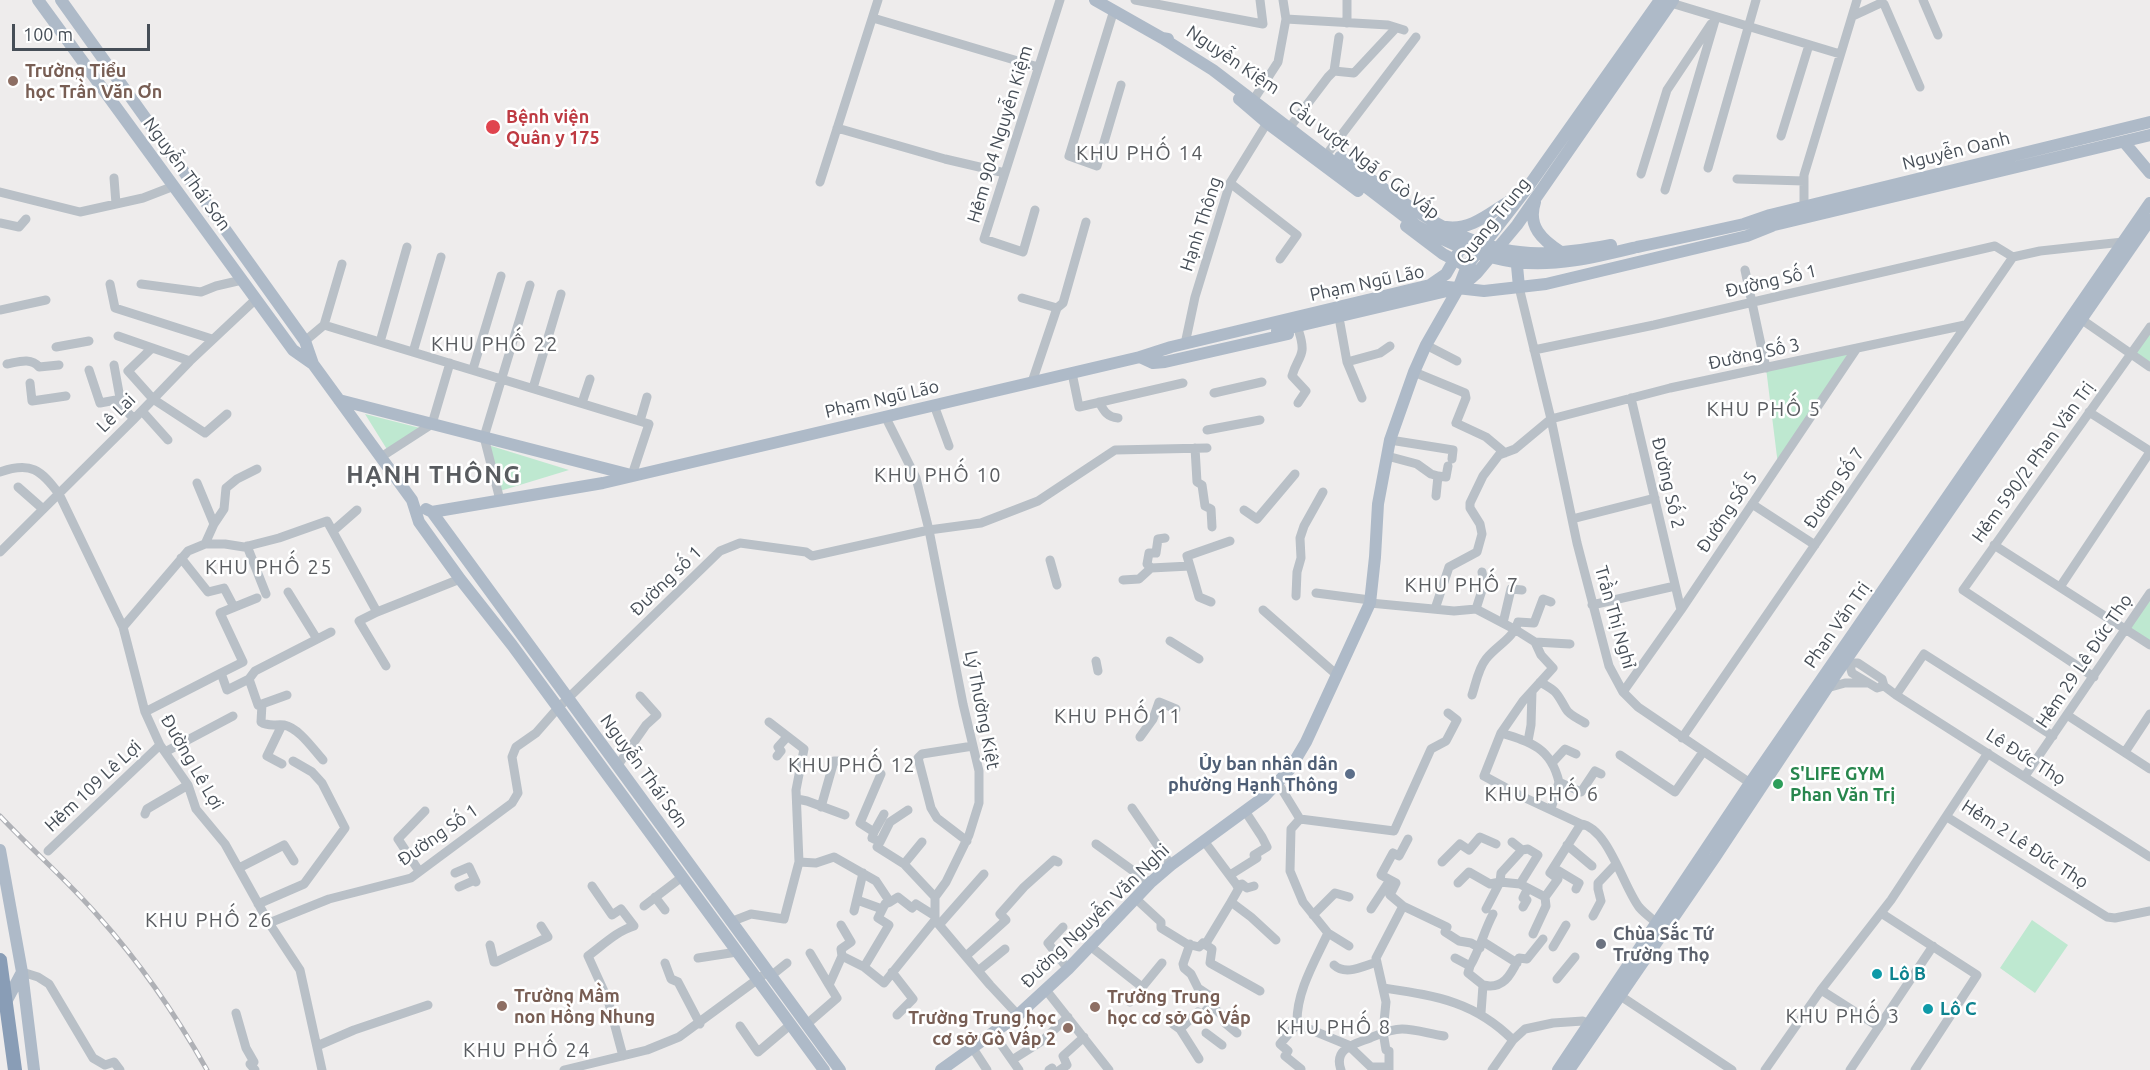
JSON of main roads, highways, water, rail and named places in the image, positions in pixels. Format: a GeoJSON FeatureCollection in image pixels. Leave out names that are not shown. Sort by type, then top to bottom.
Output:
{"type":"FeatureCollection","features":[{"type":"Feature","properties":{"kind":"highway"},"geometry":{"type":"LineString","coordinates":[[0,960],[15,1070]]}},
{"type":"Feature","properties":{"kind":"main road","name":"Nguyễn Thái Sơn"},"geometry":{"type":"LineString","coordinates":[[38,0],[293,350],[313,364]]}},
{"type":"Feature","properties":{"kind":"main road","name":"Nguyễn Kiệm"},"geometry":{"type":"LineString","coordinates":[[1095,0],[1162,38],[1175,41],[1440,226],[1453,233],[1499,249]]}},
{"type":"Feature","properties":{"kind":"main road","name":"Nguyễn Thái Sơn"},"geometry":{"type":"LineString","coordinates":[[62,1],[305,341],[313,364],[412,500],[419,522],[824,1070]]}},
{"type":"Feature","properties":{"kind":"main road"},"geometry":{"type":"LineString","coordinates":[[49,16],[62,1]]}},
{"type":"Feature","properties":{"kind":"main road","name":"Quang Trung"},"geometry":{"type":"LineString","coordinates":[[1458,289],[1485,245],[1523,195],[1557,158],[1668,1]]}},
{"type":"Feature","properties":{"kind":"main road"},"geometry":{"type":"LineString","coordinates":[[1162,38],[1216,72]]}},
{"type":"Feature","properties":{"kind":"main road","name":"Nguyễn Kiệm"},"geometry":{"type":"LineString","coordinates":[[1216,72],[1222,85],[1267,123],[1436,249],[1472,269]]}},
{"type":"Feature","properties":{"kind":"main road","name":"Cầu vượt Ngã 6 Gò Vấp"},"geometry":{"type":"LineString","coordinates":[[1216,72],[1418,226],[1447,242],[1477,254],[1514,262],[1561,263],[1745,228]]}},
{"type":"Feature","properties":{"kind":"main road","name":"Nguyễn Oanh"},"geometry":{"type":"LineString","coordinates":[[1745,228],[1804,207],[2150,122]]}},
{"type":"Feature","properties":{"kind":"main road","name":"Nguyễn Oanh"},"geometry":{"type":"LineString","coordinates":[[1458,289],[1484,291],[1546,284],[1747,236],[1771,220],[2150,135]]}},
{"type":"Feature","properties":{"kind":"main road"},"geometry":{"type":"LineString","coordinates":[[2124,142],[2150,173]]}},
{"type":"Feature","properties":{"kind":"main road","name":"Quang Trung"},"geometry":{"type":"LineString","coordinates":[[1472,269],[1499,249],[1536,198],[1557,158]]}},
{"type":"Feature","properties":{"kind":"main road"},"geometry":{"type":"LineString","coordinates":[[1440,226],[1454,228],[1467,226],[1523,195]]}},
{"type":"Feature","properties":{"kind":"main road"},"geometry":{"type":"LineString","coordinates":[[1536,198],[1532,217],[1536,231],[1545,241],[1561,252]]}},
{"type":"Feature","properties":{"kind":"main road","name":"Phan Văn Trị"},"geometry":{"type":"LineString","coordinates":[[1569,1070],[1616,993],[2077,317],[2150,203]]}},
{"type":"Feature","properties":{"kind":"main road","name":"Nguyễn Oanh"},"geometry":{"type":"LineString","coordinates":[[1499,249],[1542,253],[1561,252],[1621,244],[1742,215],[1771,220]]}},
{"type":"Feature","properties":{"kind":"main road","name":"Phan Văn Trị"},"geometry":{"type":"LineString","coordinates":[[2077,317],[2150,220]]}},
{"type":"Feature","properties":{"kind":"main road"},"geometry":{"type":"LineString","coordinates":[[1182,349],[1460,288],[1568,273],[1745,228]]}},
{"type":"Feature","properties":{"kind":"main road"},"geometry":{"type":"LineString","coordinates":[[1430,285],[1442,279],[1454,260],[1459,246],[1458,239],[1453,233]]}},
{"type":"Feature","properties":{"kind":"main road"},"geometry":{"type":"LineString","coordinates":[[1516,251],[1519,287]]}},
{"type":"Feature","properties":{"kind":"main road"},"geometry":{"type":"LineString","coordinates":[[1542,253],[1546,284]]}},
{"type":"Feature","properties":{"kind":"main road","name":"Phạm Ngũ Lão"},"geometry":{"type":"LineString","coordinates":[[432,512],[603,483],[1182,349],[1430,285],[1458,289]]}},
{"type":"Feature","properties":{"kind":"main road","name":"Phạm Ngũ Lão"},"geometry":{"type":"LineString","coordinates":[[1140,357],[1153,363],[1165,362],[1430,303],[1458,289]]}},
{"type":"Feature","properties":{"kind":"main road","name":"Đường Nguyễn Văn Nghi"},"geometry":{"type":"LineString","coordinates":[[944,1069],[1018,1015],[1068,969],[1150,883],[1264,797],[1290,769],[1303,747],[1370,601],[1378,504],[1390,440],[1426,345],[1458,289]]}},
{"type":"Feature","properties":{"kind":"main road","name":"Phạm Ngũ Lão"},"geometry":{"type":"LineString","coordinates":[[339,400],[632,475]]}},
{"type":"Feature","properties":{"kind":"main road","name":"Nguyễn Thái Sơn"},"geometry":{"type":"LineString","coordinates":[[412,500],[432,512],[840,1070]]}},
{"type":"Feature","properties":{"kind":"main road","name":"Phan Văn Trị"},"geometry":{"type":"LineString","coordinates":[[1616,993],[1657,923],[1827,688],[1844,660]]}},
{"type":"Feature","properties":{"kind":"main road"},"geometry":{"type":"LineString","coordinates":[[0,850],[22,972],[34,1070]]}},
{"type":"Feature","properties":{"kind":"main road"},"geometry":{"type":"LineString","coordinates":[[6,1002],[22,972]]}},
{"type":"Feature","properties":{"kind":"main road","name":"Phan Văn Trị"},"geometry":{"type":"LineString","coordinates":[[1558,1070],[1594,1026]]}},
{"type":"Feature","properties":{"kind":"railway"},"geometry":{"type":"LineString","coordinates":[[0,816],[75,891],[129,953],[157,990],[207,1070]]}},
{"type":"Feature","properties":{"kind":"place","name":"Trường Tiểu học Trần Văn Ơn"},"geometry":{"type":"Point","coordinates":[13,81]}},
{"type":"Feature","properties":{"kind":"place","name":"Bệnh viện Quân y 175"},"geometry":{"type":"Point","coordinates":[493,127]}},
{"type":"Feature","properties":{"kind":"place","name":"Ủy ban nhân dân phường Hạnh Thông"},"geometry":{"type":"Point","coordinates":[1350,774]}},
{"type":"Feature","properties":{"kind":"place","name":"S'LIFE GYM Phan Văn Trị"},"geometry":{"type":"Point","coordinates":[1778,784]}},
{"type":"Feature","properties":{"kind":"place","name":"Chùa Sắc Tứ Trường Thọ"},"geometry":{"type":"Point","coordinates":[1601,944]}},
{"type":"Feature","properties":{"kind":"place","name":"Lô B"},"geometry":{"type":"Point","coordinates":[1877,974]}},
{"type":"Feature","properties":{"kind":"place","name":"Trường Mầm non Hồng Nhung"},"geometry":{"type":"Point","coordinates":[502,1006]}},
{"type":"Feature","properties":{"kind":"place","name":"Trường Trung học cơ sở Gò Vấp"},"geometry":{"type":"Point","coordinates":[1095,1007]}},
{"type":"Feature","properties":{"kind":"place","name":"Lô C"},"geometry":{"type":"Point","coordinates":[1928,1009]}},
{"type":"Feature","properties":{"kind":"place","name":"Trường Trung học cơ sở Gò Vấp 2"},"geometry":{"type":"Point","coordinates":[1068,1028]}},
{"type":"Feature","properties":{"kind":"district","name":"KHU PHỐ 14"},"geometry":{"type":"Point","coordinates":[1140,153]}},
{"type":"Feature","properties":{"kind":"district","name":"KHU PHỐ 22"},"geometry":{"type":"Point","coordinates":[495,344]}},
{"type":"Feature","properties":{"kind":"district","name":"KHU PHỐ 5"},"geometry":{"type":"Point","coordinates":[1764,409]}},
{"type":"Feature","properties":{"kind":"district","name":"HẠNH THÔNG"},"geometry":{"type":"Point","coordinates":[434,475]}},
{"type":"Feature","properties":{"kind":"district","name":"KHU PHỐ 10"},"geometry":{"type":"Point","coordinates":[938,475]}},
{"type":"Feature","properties":{"kind":"district","name":"KHU PHỐ 25"},"geometry":{"type":"Point","coordinates":[269,567]}},
{"type":"Feature","properties":{"kind":"district","name":"KHU PHỐ 7"},"geometry":{"type":"Point","coordinates":[1462,585]}},
{"type":"Feature","properties":{"kind":"district","name":"KHU PHỐ 11"},"geometry":{"type":"Point","coordinates":[1118,716]}},
{"type":"Feature","properties":{"kind":"district","name":"KHU PHỐ 12"},"geometry":{"type":"Point","coordinates":[852,765]}},
{"type":"Feature","properties":{"kind":"district","name":"KHU PHỐ 6"},"geometry":{"type":"Point","coordinates":[1542,794]}},
{"type":"Feature","properties":{"kind":"district","name":"KHU PHỐ 26"},"geometry":{"type":"Point","coordinates":[209,920]}},
{"type":"Feature","properties":{"kind":"district","name":"KHU PHỐ 3"},"geometry":{"type":"Point","coordinates":[1843,1016]}},
{"type":"Feature","properties":{"kind":"district","name":"KHU PHỐ 8"},"geometry":{"type":"Point","coordinates":[1334,1027]}},
{"type":"Feature","properties":{"kind":"district","name":"KHU PHỐ 24"},"geometry":{"type":"Point","coordinates":[527,1050]}}]}
